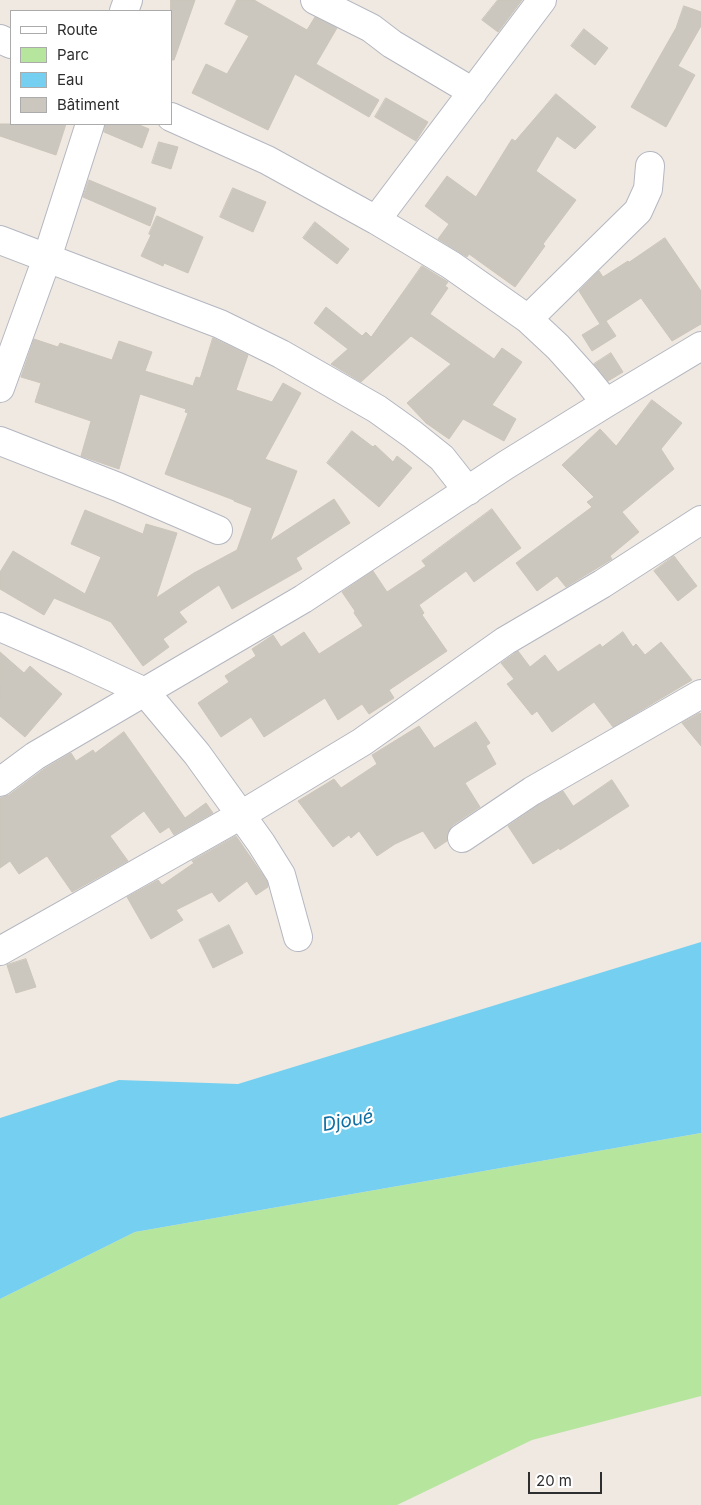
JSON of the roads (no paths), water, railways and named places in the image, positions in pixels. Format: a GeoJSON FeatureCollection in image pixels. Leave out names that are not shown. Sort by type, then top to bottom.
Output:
{"type":"FeatureCollection","features":[{"type":"Feature","properties":{"kind":"street"},"geometry":{"type":"LineString","coordinates":[[315,0],[370,28],[392,44],[473,92]]}},
{"type":"Feature","properties":{"kind":"street"},"geometry":{"type":"LineString","coordinates":[[376,220],[542,0]]}},
{"type":"Feature","properties":{"kind":"street"},"geometry":{"type":"LineString","coordinates":[[172,117],[267,160],[376,220],[451,265],[528,319],[586,377],[606,403]]}},
{"type":"Feature","properties":{"kind":"street"},"geometry":{"type":"LineString","coordinates":[[0,388],[47,258],[90,125]]}},
{"type":"Feature","properties":{"kind":"street"},"geometry":{"type":"LineString","coordinates":[[528,319],[638,211],[648,189],[650,166]]}},
{"type":"Feature","properties":{"kind":"street"},"geometry":{"type":"LineString","coordinates":[[0,240],[220,324],[281,354],[377,409],[412,434],[442,458],[468,491]]}},
{"type":"Feature","properties":{"kind":"street"},"geometry":{"type":"LineString","coordinates":[[0,782],[35,756],[303,599],[606,403],[701,346]]}},
{"type":"Feature","properties":{"kind":"street"},"geometry":{"type":"LineString","coordinates":[[0,441],[118,487],[218,530]]}},
{"type":"Feature","properties":{"kind":"street"},"geometry":{"type":"LineString","coordinates":[[0,951],[241,815],[362,742],[505,642],[602,584],[701,520]]}},
{"type":"Feature","properties":{"kind":"street"},"geometry":{"type":"LineString","coordinates":[[0,627],[145,692],[196,754],[262,843],[281,875],[298,937]]}},
{"type":"Feature","properties":{"kind":"street"},"geometry":{"type":"LineString","coordinates":[[462,838],[532,791],[701,694]]}},
{"type":"Feature","properties":{"kind":"water","name":"Djoué"},"geometry":{"type":"Polygon","coordinates":[[[701,942],[701,1133],[135,1232],[0,1299],[0,1118],[119,1080],[238,1084],[701,942]]]}}]}
